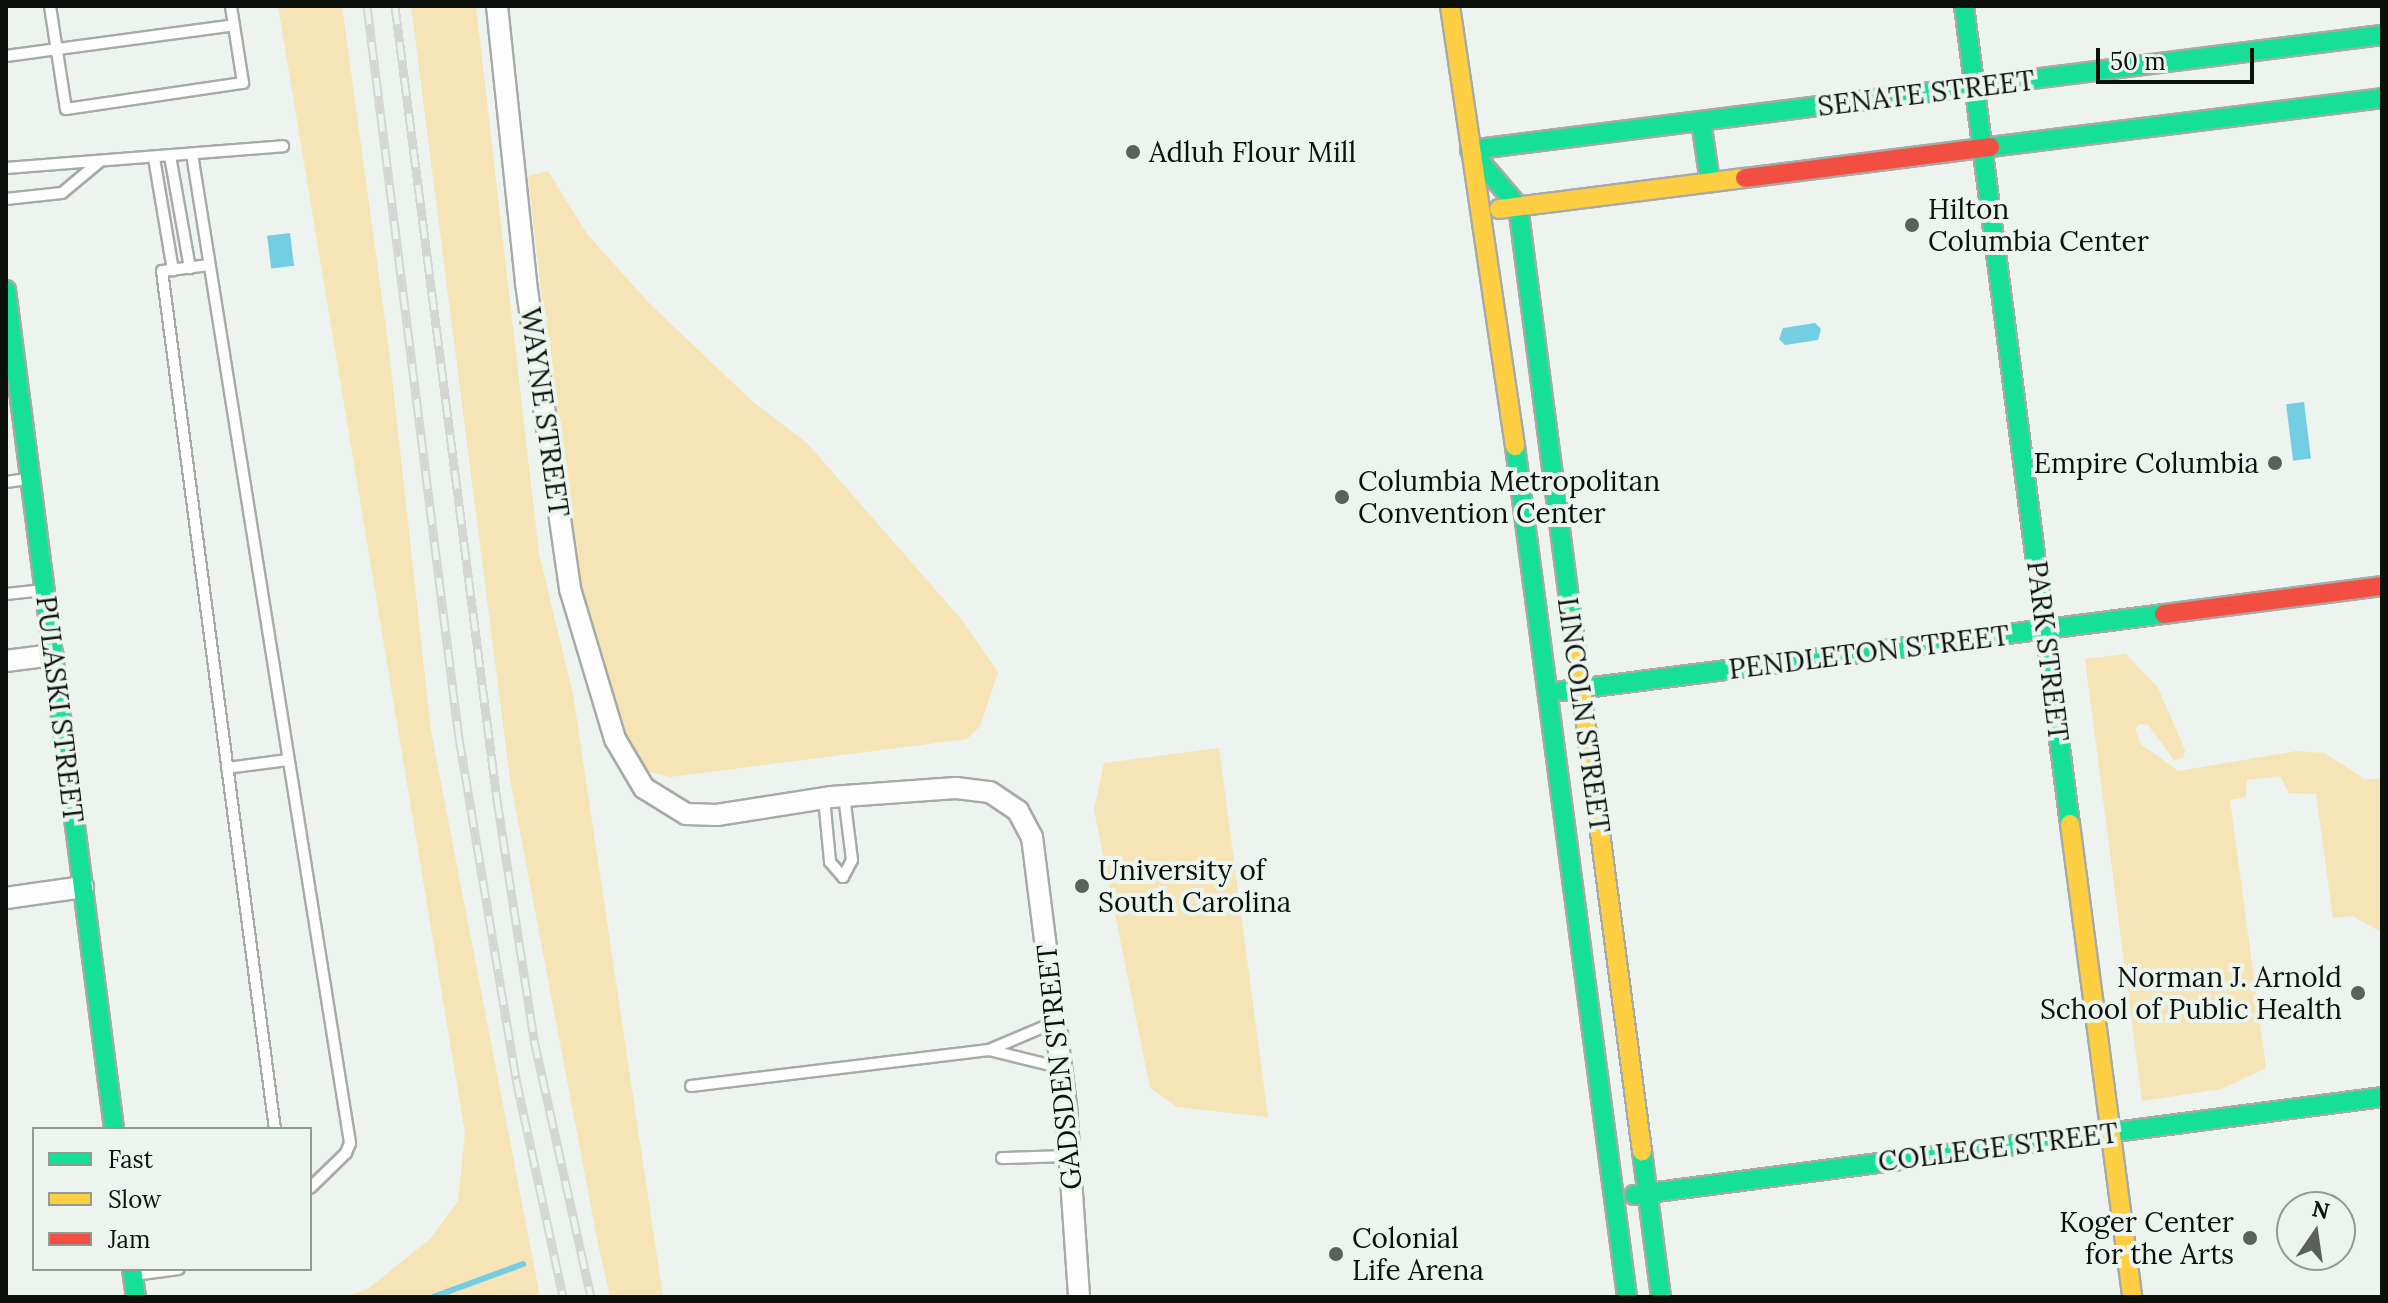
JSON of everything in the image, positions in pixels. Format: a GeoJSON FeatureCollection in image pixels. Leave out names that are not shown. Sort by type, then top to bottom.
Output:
{"type":"FeatureCollection","features":[{"type":"Feature","properties":{"kind":"street","name":"WAYNE STREET"},"geometry":{"type":"LineString","coordinates":[[497,6],[526,283],[570,589],[597,692],[632,771],[656,798],[701,816],[834,797]]}},
{"type":"Feature","properties":{"kind":"street","name":"LINCOLN STREET"},"geometry":{"type":"LineString","coordinates":[[1450,6],[1470,150],[1482,211],[1627,1297]]}},
{"type":"Feature","properties":{"kind":"street","name":"PARK STREET"},"geometry":{"type":"LineString","coordinates":[[1964,6],[2132,1297]]}},
{"type":"Feature","properties":{"kind":"street","name":"SENATE STREET"},"geometry":{"type":"LineString","coordinates":[[1470,150],[2382,35]]}},
{"type":"Feature","properties":{"kind":"street"},"geometry":{"type":"LineString","coordinates":[[1482,211],[2382,98]]}},
{"type":"Feature","properties":{"kind":"street"},"geometry":{"type":"LineString","coordinates":[[1701,121],[1710,182]]}},
{"type":"Feature","properties":{"kind":"street"},"geometry":{"type":"LineString","coordinates":[[1470,150],[1518,206]]}},
{"type":"Feature","properties":{"kind":"street","name":"LINCOLN STREET"},"geometry":{"type":"LineString","coordinates":[[1518,206],[1580,689],[1650,1192],[1661,1297]]}},
{"type":"Feature","properties":{"kind":"street","name":"PULASKI STREET"},"geometry":{"type":"LineString","coordinates":[[6,290],[10,358],[45,589],[114,1127]]}},
{"type":"Feature","properties":{"kind":"street","name":"PENDLETON STREET"},"geometry":{"type":"LineString","coordinates":[[1547,693],[2382,586]]}},
{"type":"Feature","properties":{"kind":"street"},"geometry":{"type":"LineString","coordinates":[[6,661],[53,655]]}},
{"type":"Feature","properties":{"kind":"street","name":"GADSDEN STREET"},"geometry":{"type":"LineString","coordinates":[[834,797],[977,789],[1011,804],[1032,837],[1062,1068],[1079,1297]]}},
{"type":"Feature","properties":{"kind":"street"},"geometry":{"type":"LineString","coordinates":[[6,898],[83,887]]}},
{"type":"Feature","properties":{"kind":"street","name":"COLLEGE STREET"},"geometry":{"type":"LineString","coordinates":[[1613,1197],[2382,1097]]}},
{"type":"Feature","properties":{"kind":"street"},"geometry":{"type":"LineString","coordinates":[[132,1272],[136,1297]]}},
{"type":"Feature","properties":{"kind":"lane"},"geometry":{"type":"LineString","coordinates":[[50,6],[66,109],[243,83],[231,6]]}},
{"type":"Feature","properties":{"kind":"lane"},"geometry":{"type":"LineString","coordinates":[[6,56],[234,25]]}},
{"type":"Feature","properties":{"kind":"lane"},"geometry":{"type":"LineString","coordinates":[[6,168],[283,146]]}},
{"type":"Feature","properties":{"kind":"lane"},"geometry":{"type":"LineString","coordinates":[[192,154],[350,1143],[346,1153],[312,1186]]}},
{"type":"Feature","properties":{"kind":"lane"},"geometry":{"type":"LineString","coordinates":[[170,156],[190,268]]}},
{"type":"Feature","properties":{"kind":"lane"},"geometry":{"type":"LineString","coordinates":[[154,158],[173,270]]}},
{"type":"Feature","properties":{"kind":"lane"},"geometry":{"type":"LineString","coordinates":[[6,199],[62,193],[98,163]]}},
{"type":"Feature","properties":{"kind":"lane"},"geometry":{"type":"LineString","coordinates":[[209,265],[162,271],[275,1127]]}},
{"type":"Feature","properties":{"kind":"lane"},"geometry":{"type":"LineString","coordinates":[[6,482],[30,479]]}},
{"type":"Feature","properties":{"kind":"lane"},"geometry":{"type":"LineString","coordinates":[[6,594],[45,589]]}},
{"type":"Feature","properties":{"kind":"lane"},"geometry":{"type":"LineString","coordinates":[[227,768],[288,760]]}},
{"type":"Feature","properties":{"kind":"lane"},"geometry":{"type":"LineString","coordinates":[[834,797],[852,860],[843,877],[830,862],[834,797]]}},
{"type":"Feature","properties":{"kind":"lane"},"geometry":{"type":"LineString","coordinates":[[691,1086],[989,1050],[1055,1022]]}},
{"type":"Feature","properties":{"kind":"lane"},"geometry":{"type":"LineString","coordinates":[[989,1050],[1062,1068]]}},
{"type":"Feature","properties":{"kind":"lane"},"geometry":{"type":"LineString","coordinates":[[1002,1158],[1070,1156]]}},
{"type":"Feature","properties":{"kind":"shaded area"},"geometry":{"type":"Polygon","coordinates":[[[278,6],[342,6],[389,350],[431,731],[540,1297],[346,1297],[369,1288],[431,1238],[458,1201],[465,1133],[278,6]]]}},
{"type":"Feature","properties":{"kind":"shaded area"},"geometry":{"type":"Polygon","coordinates":[[[411,6],[476,6],[539,554],[573,694],[663,1297],[610,1297],[598,1244],[510,779],[411,6]]]}},
{"type":"Feature","properties":{"kind":"shaded area"},"geometry":{"type":"Polygon","coordinates":[[[548,171],[587,234],[649,303],[752,401],[807,443],[961,619],[998,672],[980,726],[967,739],[670,777],[650,772],[629,746],[614,719],[583,609],[557,429],[528,176],[548,171]]]}},
{"type":"Feature","properties":{"kind":"shaded area"},"geometry":{"type":"Polygon","coordinates":[[[2126,654],[2158,688],[2185,750],[2183,758],[2174,760],[2148,725],[2139,724],[2135,729],[2141,744],[2178,771],[2297,751],[2324,753],[2365,779],[2382,779],[2382,932],[2352,916],[2333,918],[2316,794],[2289,793],[2280,776],[2247,780],[2246,797],[2230,800],[2266,1068],[2221,1089],[2142,1101],[2085,659],[2126,654]]]}},
{"type":"Feature","properties":{"kind":"shaded area"},"geometry":{"type":"Polygon","coordinates":[[[1219,748],[1268,1117],[1177,1107],[1150,1088],[1094,810],[1104,763],[1219,748]]]}},
{"type":"Feature","properties":{"kind":"water"},"geometry":{"type":"Polygon","coordinates":[[[290,233],[294,266],[271,269],[267,236],[290,233]]]}},
{"type":"Feature","properties":{"kind":"water"},"geometry":{"type":"Polygon","coordinates":[[[1815,323],[1821,329],[1818,340],[1785,345],[1779,339],[1783,328],[1815,323]]]}},
{"type":"Feature","properties":{"kind":"water"},"geometry":{"type":"Polygon","coordinates":[[[2304,402],[2311,459],[2293,461],[2286,404],[2304,402]]]}},
{"type":"Feature","properties":{"kind":"waterway"},"geometry":{"type":"LineString","coordinates":[[433,1297],[523,1264]]}},
{"type":"Feature","properties":{"kind":"railway"},"geometry":{"type":"LineString","coordinates":[[367,6],[459,738],[516,1079],[563,1297]]}},
{"type":"Feature","properties":{"kind":"railway"},"geometry":{"type":"LineString","coordinates":[[395,6],[497,800],[534,1040],[591,1297]]}},
{"type":"Feature","properties":{"kind":"traffic: fast"},"geometry":{"type":"LineString","coordinates":[[1964,6],[2070,824]]}},
{"type":"Feature","properties":{"kind":"traffic: fast"},"geometry":{"type":"LineString","coordinates":[[1470,150],[2382,35]]}},
{"type":"Feature","properties":{"kind":"traffic: fast"},"geometry":{"type":"LineString","coordinates":[[1990,147],[2382,98]]}},
{"type":"Feature","properties":{"kind":"traffic: fast"},"geometry":{"type":"LineString","coordinates":[[1701,121],[1710,182]]}},
{"type":"Feature","properties":{"kind":"traffic: fast"},"geometry":{"type":"LineString","coordinates":[[1471,151],[1518,206],[1572,620]]}},
{"type":"Feature","properties":{"kind":"traffic: fast"},"geometry":{"type":"LineString","coordinates":[[6,290],[114,1127]]}},
{"type":"Feature","properties":{"kind":"traffic: fast"},"geometry":{"type":"LineString","coordinates":[[1515,446],[1627,1297]]}},
{"type":"Feature","properties":{"kind":"traffic: fast"},"geometry":{"type":"LineString","coordinates":[[1562,691],[2164,614]]}},
{"type":"Feature","properties":{"kind":"traffic: fast"},"geometry":{"type":"LineString","coordinates":[[1634,1195],[2382,1097]]}},
{"type":"Feature","properties":{"kind":"traffic: fast"},"geometry":{"type":"LineString","coordinates":[[1642,1151],[1661,1297]]}},
{"type":"Feature","properties":{"kind":"traffic: fast"},"geometry":{"type":"LineString","coordinates":[[132,1271],[136,1297]]}},
{"type":"Feature","properties":{"kind":"traffic: slow"},"geometry":{"type":"LineString","coordinates":[[1450,6],[1515,446]]}},
{"type":"Feature","properties":{"kind":"traffic: slow"},"geometry":{"type":"LineString","coordinates":[[1499,209],[1745,178]]}},
{"type":"Feature","properties":{"kind":"traffic: slow"},"geometry":{"type":"LineString","coordinates":[[1572,620],[1642,1151]]}},
{"type":"Feature","properties":{"kind":"traffic: slow"},"geometry":{"type":"LineString","coordinates":[[2070,824],[2132,1297]]}},
{"type":"Feature","properties":{"kind":"traffic: jam"},"geometry":{"type":"LineString","coordinates":[[1745,178],[1990,147]]}},
{"type":"Feature","properties":{"kind":"traffic: jam"},"geometry":{"type":"LineString","coordinates":[[2164,614],[2382,586]]}},
{"type":"Feature","properties":{"kind":"place","name":"Adluh Flour Mill"},"geometry":{"type":"Point","coordinates":[1133,152]}},
{"type":"Feature","properties":{"kind":"place","name":"Hilton Columbia Center"},"geometry":{"type":"Point","coordinates":[1912,225]}},
{"type":"Feature","properties":{"kind":"place","name":"Empire Columbia"},"geometry":{"type":"Point","coordinates":[2275,463]}},
{"type":"Feature","properties":{"kind":"place","name":"Columbia Metropolitan Convention Center"},"geometry":{"type":"Point","coordinates":[1342,497]}},
{"type":"Feature","properties":{"kind":"place","name":"University of South Carolina"},"geometry":{"type":"Point","coordinates":[1082,886]}},
{"type":"Feature","properties":{"kind":"place","name":"Norman J. Arnold School of Public Health"},"geometry":{"type":"Point","coordinates":[2358,993]}},
{"type":"Feature","properties":{"kind":"place","name":"Koger Center for the Arts"},"geometry":{"type":"Point","coordinates":[2250,1238]}},
{"type":"Feature","properties":{"kind":"place","name":"Colonial Life Arena"},"geometry":{"type":"Point","coordinates":[1336,1254]}}]}
